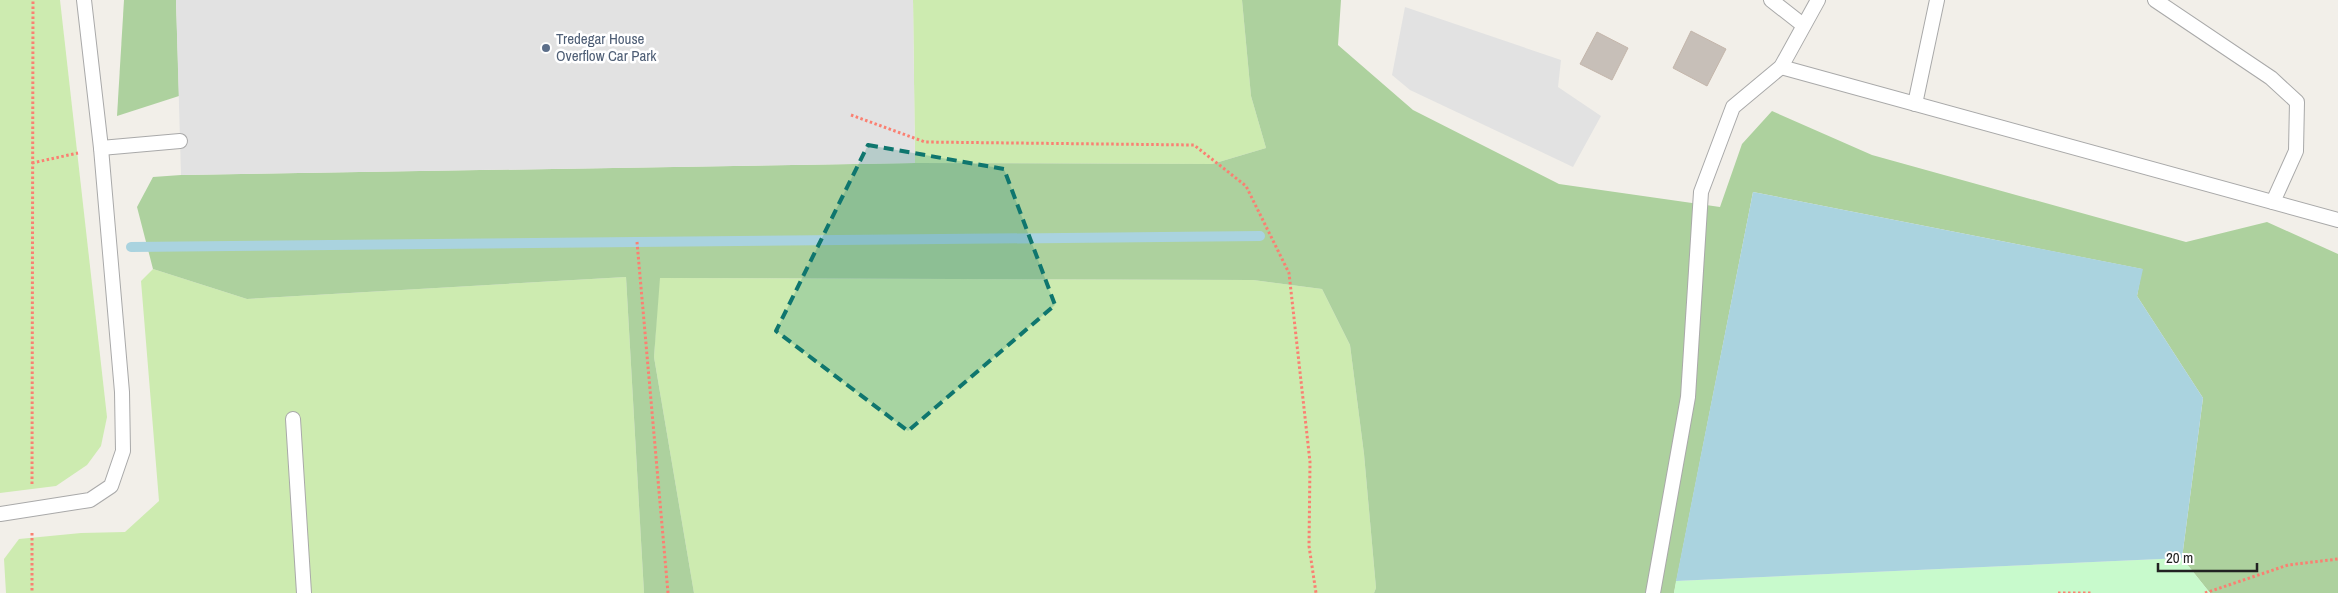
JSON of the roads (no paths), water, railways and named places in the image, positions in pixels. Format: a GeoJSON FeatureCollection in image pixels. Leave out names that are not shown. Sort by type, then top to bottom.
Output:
{"type":"FeatureCollection","features":[{"type":"Feature","properties":{"kind":"lane"},"geometry":{"type":"LineString","coordinates":[[0,514],[90,500],[111,486],[123,451],[122,392],[101,148],[84,0]]}},
{"type":"Feature","properties":{"kind":"lane"},"geometry":{"type":"LineString","coordinates":[[1771,0],[1803,25]]}},
{"type":"Feature","properties":{"kind":"lane"},"geometry":{"type":"LineString","coordinates":[[1653,593],[1688,398],[1701,192],[1733,107],[1781,67],[1818,0]]}},
{"type":"Feature","properties":{"kind":"lane"},"geometry":{"type":"LineString","coordinates":[[1915,104],[1937,0]]}},
{"type":"Feature","properties":{"kind":"lane"},"geometry":{"type":"LineString","coordinates":[[2155,0],[2270,78],[2297,102],[2296,151],[2273,202]]}},
{"type":"Feature","properties":{"kind":"lane"},"geometry":{"type":"LineString","coordinates":[[1781,67],[2338,220]]}},
{"type":"Feature","properties":{"kind":"lane"},"geometry":{"type":"LineString","coordinates":[[101,148],[180,141]]}},
{"type":"Feature","properties":{"kind":"lane"},"geometry":{"type":"LineString","coordinates":[[293,418],[304,593]]}},
{"type":"Feature","properties":{"kind":"water"},"geometry":{"type":"Polygon","coordinates":[[[1753,192],[2143,269],[2137,296],[2203,398],[2182,558],[1676,581],[1753,192]]]}},
{"type":"Feature","properties":{"kind":"waterway"},"geometry":{"type":"LineString","coordinates":[[131,247],[1260,236]]}},
{"type":"Feature","properties":{"kind":"place","name":"Tredegar House Overflow Car Park"},"geometry":{"type":"Point","coordinates":[546,48]}}]}
